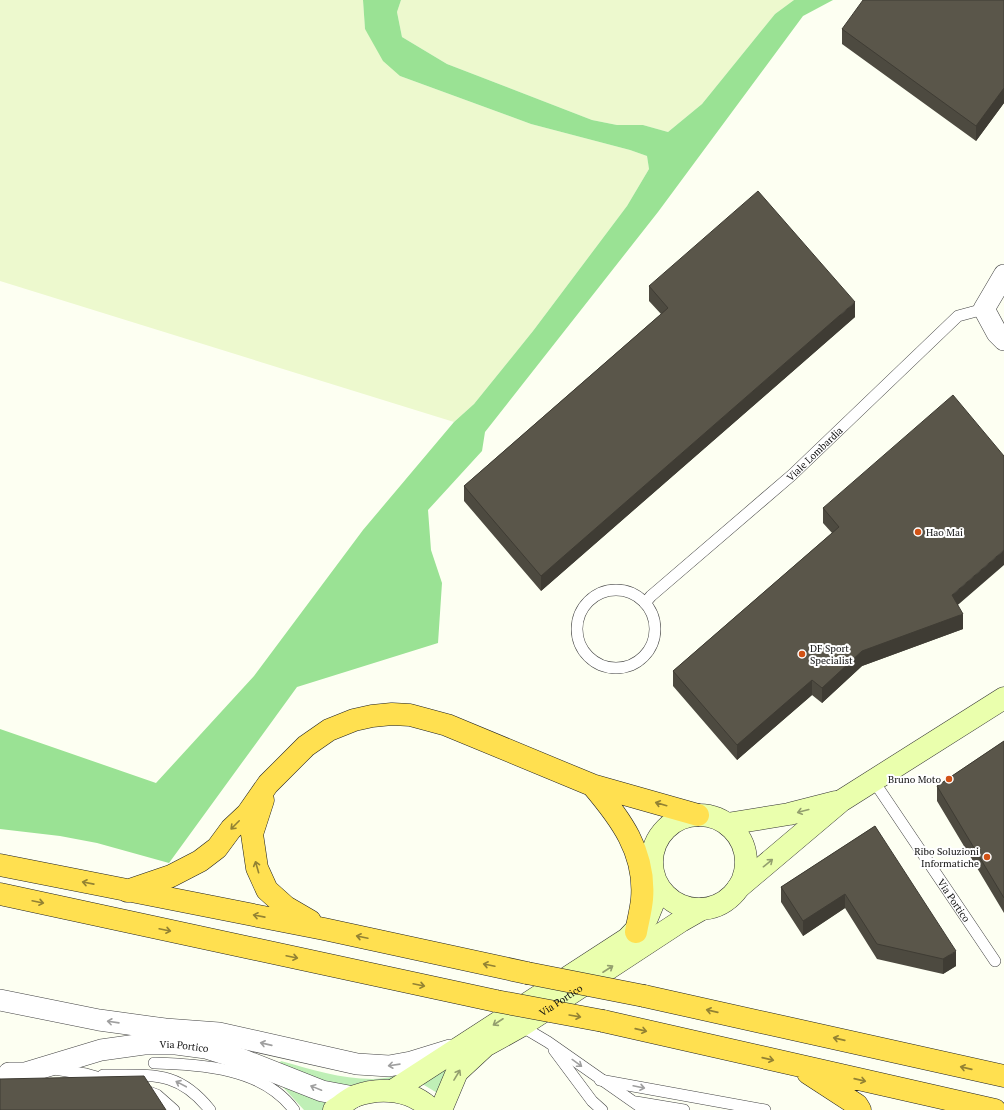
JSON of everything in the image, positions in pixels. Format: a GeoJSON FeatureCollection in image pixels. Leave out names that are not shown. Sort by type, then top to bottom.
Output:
{"type":"FeatureCollection","features":[{"type":"Feature","properties":{"kind":"highway"},"geometry":{"type":"LineString","coordinates":[[127,891],[171,876],[206,857],[217,848],[231,829],[247,814],[268,784],[306,746],[329,730],[354,720],[392,714],[410,715],[447,725],[592,785],[698,815]]}},
{"type":"Feature","properties":{"kind":"highway"},"geometry":{"type":"LineString","coordinates":[[268,784],[252,834],[257,868],[267,890],[286,907],[324,929]]}},
{"type":"Feature","properties":{"kind":"highway"},"geometry":{"type":"LineString","coordinates":[[592,785],[621,802],[632,813],[646,836],[652,852]]}},
{"type":"Feature","properties":{"kind":"highway"},"geometry":{"type":"LineString","coordinates":[[592,785],[627,829],[634,843],[638,858],[642,898],[636,932]]}},
{"type":"Feature","properties":{"kind":"highway"},"geometry":{"type":"LineString","coordinates":[[0,865],[324,929],[527,973],[644,996],[1004,1076]]}},
{"type":"Feature","properties":{"kind":"highway"},"geometry":{"type":"LineString","coordinates":[[0,894],[496,1001],[603,1021],[995,1110]]}},
{"type":"Feature","properties":{"kind":"highway"},"geometry":{"type":"LineString","coordinates":[[795,1065],[857,1105],[860,1110]]}},
{"type":"Feature","properties":{"kind":"main road","name":"Via Portico"},"geometry":{"type":"LineString","coordinates":[[738,888],[744,874],[746,856],[740,839],[727,824],[710,816],[698,815],[681,818],[669,825],[657,840],[652,852],[651,865],[659,889],[671,901],[679,906],[702,909],[715,907],[727,900],[738,888],[841,800],[1004,698]]}},
{"type":"Feature","properties":{"kind":"main road","name":"Via Portico"},"geometry":{"type":"LineString","coordinates":[[727,824],[789,814],[841,800]]}},
{"type":"Feature","properties":{"kind":"main road","name":"Via Portico"},"geometry":{"type":"LineString","coordinates":[[394,1090],[636,932],[647,918],[659,889]]}},
{"type":"Feature","properties":{"kind":"main road","name":"Via Portico"},"geometry":{"type":"LineString","coordinates":[[441,1110],[457,1072],[485,1046],[521,1026],[681,921],[702,909]]}},
{"type":"Feature","properties":{"kind":"main road","name":"Via Portico"},"geometry":{"type":"LineString","coordinates":[[334,1110],[354,1097],[373,1091],[394,1090],[411,1095],[426,1104],[432,1110]]}},
{"type":"Feature","properties":{"kind":"street"},"geometry":{"type":"LineString","coordinates":[[1004,275],[984,309],[997,333],[1004,340]]}},
{"type":"Feature","properties":{"kind":"street"},"geometry":{"type":"LineString","coordinates":[[0,1000],[99,1020],[165,1029]]}},
{"type":"Feature","properties":{"kind":"street"},"geometry":{"type":"LineString","coordinates":[[5,1074],[75,1047],[127,1035],[165,1029]]}},
{"type":"Feature","properties":{"kind":"street","name":"Via Portico"},"geometry":{"type":"LineString","coordinates":[[165,1029],[219,1033],[357,1064],[389,1066],[411,1062],[458,1047]]}},
{"type":"Feature","properties":{"kind":"street","name":"Via Portico"},"geometry":{"type":"LineString","coordinates":[[5,1074],[26,1073],[101,1050],[144,1044],[176,1044],[206,1048],[241,1059],[322,1091],[354,1097]]}},
{"type":"Feature","properties":{"kind":"lane","name":"Viale Lombardia"},"geometry":{"type":"LineString","coordinates":[[645,603],[651,596],[792,475],[958,316],[984,309]]}},
{"type":"Feature","properties":{"kind":"lane"},"geometry":{"type":"LineString","coordinates":[[611,591],[623,591],[635,596],[645,603],[652,615],[655,627],[654,640],[648,652],[639,661],[627,667],[614,668],[602,666],[591,659],[583,649],[578,631],[581,613],[588,602],[598,595],[611,591]]}},
{"type":"Feature","properties":{"kind":"lane","name":"Via Portico"},"geometry":{"type":"LineString","coordinates":[[873,780],[995,961]]}},
{"type":"Feature","properties":{"kind":"lane"},"geometry":{"type":"LineString","coordinates":[[521,1026],[548,1042],[600,1080],[636,1102],[645,1110]]}},
{"type":"Feature","properties":{"kind":"lane"},"geometry":{"type":"LineString","coordinates":[[548,1042],[592,1101],[602,1110]]}},
{"type":"Feature","properties":{"kind":"lane"},"geometry":{"type":"LineString","coordinates":[[154,1063],[198,1065],[234,1072],[256,1080],[267,1086],[294,1110]]}},
{"type":"Feature","properties":{"kind":"lane"},"geometry":{"type":"LineString","coordinates":[[44,1068],[86,1074],[167,1078],[189,1088],[199,1096],[210,1110]]}},
{"type":"Feature","properties":{"kind":"lane"},"geometry":{"type":"LineString","coordinates":[[86,1074],[157,1095],[174,1110]]}},
{"type":"Feature","properties":{"kind":"lane"},"geometry":{"type":"LineString","coordinates":[[600,1080],[764,1110]]}},
{"type":"Feature","properties":{"kind":"lane"},"geometry":{"type":"LineString","coordinates":[[636,1102],[670,1109],[684,1110]]}},
{"type":"Feature","properties":{"kind":"green space"},"geometry":{"type":"Polygon","coordinates":[[[0,0],[363,0],[365,29],[400,76],[531,124],[630,150],[647,156],[649,169],[627,206],[533,331],[474,404],[454,422],[0,281],[0,0]]]}},
{"type":"Feature","properties":{"kind":"green space"},"geometry":{"type":"Polygon","coordinates":[[[363,0],[401,0],[397,12],[402,37],[447,64],[592,120],[617,125],[643,125],[668,132],[702,104],[775,14],[794,0],[833,0],[803,16],[658,212],[485,432],[482,451],[428,510],[431,550],[442,583],[438,643],[297,687],[169,863],[97,843],[60,836],[0,829],[0,729],[156,783],[254,676],[363,530],[454,422],[474,404],[533,331],[627,206],[649,169],[647,156],[630,150],[531,124],[400,76],[383,61],[365,29],[363,0]]]}},
{"type":"Feature","properties":{"kind":"green space"},"geometry":{"type":"Polygon","coordinates":[[[401,0],[794,0],[775,14],[702,104],[668,132],[643,125],[617,125],[592,120],[447,64],[402,37],[397,12],[401,0]]]}},
{"type":"Feature","properties":{"kind":"green space"},"geometry":{"type":"Polygon","coordinates":[[[281,1061],[326,1073],[360,1079],[382,1078],[414,1071],[398,1079],[371,1080],[352,1085],[337,1086],[279,1064],[281,1061]]]}},
{"type":"Feature","properties":{"kind":"green space"},"geometry":{"type":"Polygon","coordinates":[[[450,1066],[439,1094],[422,1083],[450,1066]]]}},
{"type":"Feature","properties":{"kind":"green space"},"geometry":{"type":"Polygon","coordinates":[[[282,1086],[331,1101],[325,1110],[304,1110],[282,1086]]]}},
{"type":"Feature","properties":{"kind":"building"},"geometry":{"type":"Polygon","coordinates":[[[863,0],[1004,0],[1004,88],[976,126],[842,29],[863,0]]]}},
{"type":"Feature","properties":{"kind":"building"},"geometry":{"type":"Polygon","coordinates":[[[758,191],[855,302],[541,576],[464,486],[668,308],[649,286],[758,191]]]}},
{"type":"Feature","properties":{"kind":"building"},"geometry":{"type":"Polygon","coordinates":[[[953,395],[1004,456],[1004,550],[952,595],[963,614],[862,651],[822,688],[812,680],[737,745],[673,671],[839,527],[823,508],[953,395]]]}},
{"type":"Feature","properties":{"kind":"building","name":"Ribo Soluzioni Informatiche"},"geometry":{"type":"Polygon","coordinates":[[[1004,741],[1004,898],[937,786],[1004,741]]]}},
{"type":"Feature","properties":{"kind":"building"},"geometry":{"type":"Polygon","coordinates":[[[875,826],[956,951],[943,959],[877,944],[845,894],[803,921],[781,887],[875,826]]]}},
{"type":"Feature","properties":{"kind":"building"},"geometry":{"type":"Polygon","coordinates":[[[144,1076],[166,1110],[0,1110],[0,1079],[144,1076]]]}},
{"type":"Feature","properties":{"kind":"place","name":"Hao Mai"},"geometry":{"type":"Point","coordinates":[918,532]}},
{"type":"Feature","properties":{"kind":"place","name":"DF Sport Specialist"},"geometry":{"type":"Point","coordinates":[802,654]}},
{"type":"Feature","properties":{"kind":"place","name":"Bruno Moto"},"geometry":{"type":"Point","coordinates":[949,779]}},
{"type":"Feature","properties":{"kind":"place","name":"Ribo Soluzioni Informatiche"},"geometry":{"type":"Point","coordinates":[987,857]}}]}
